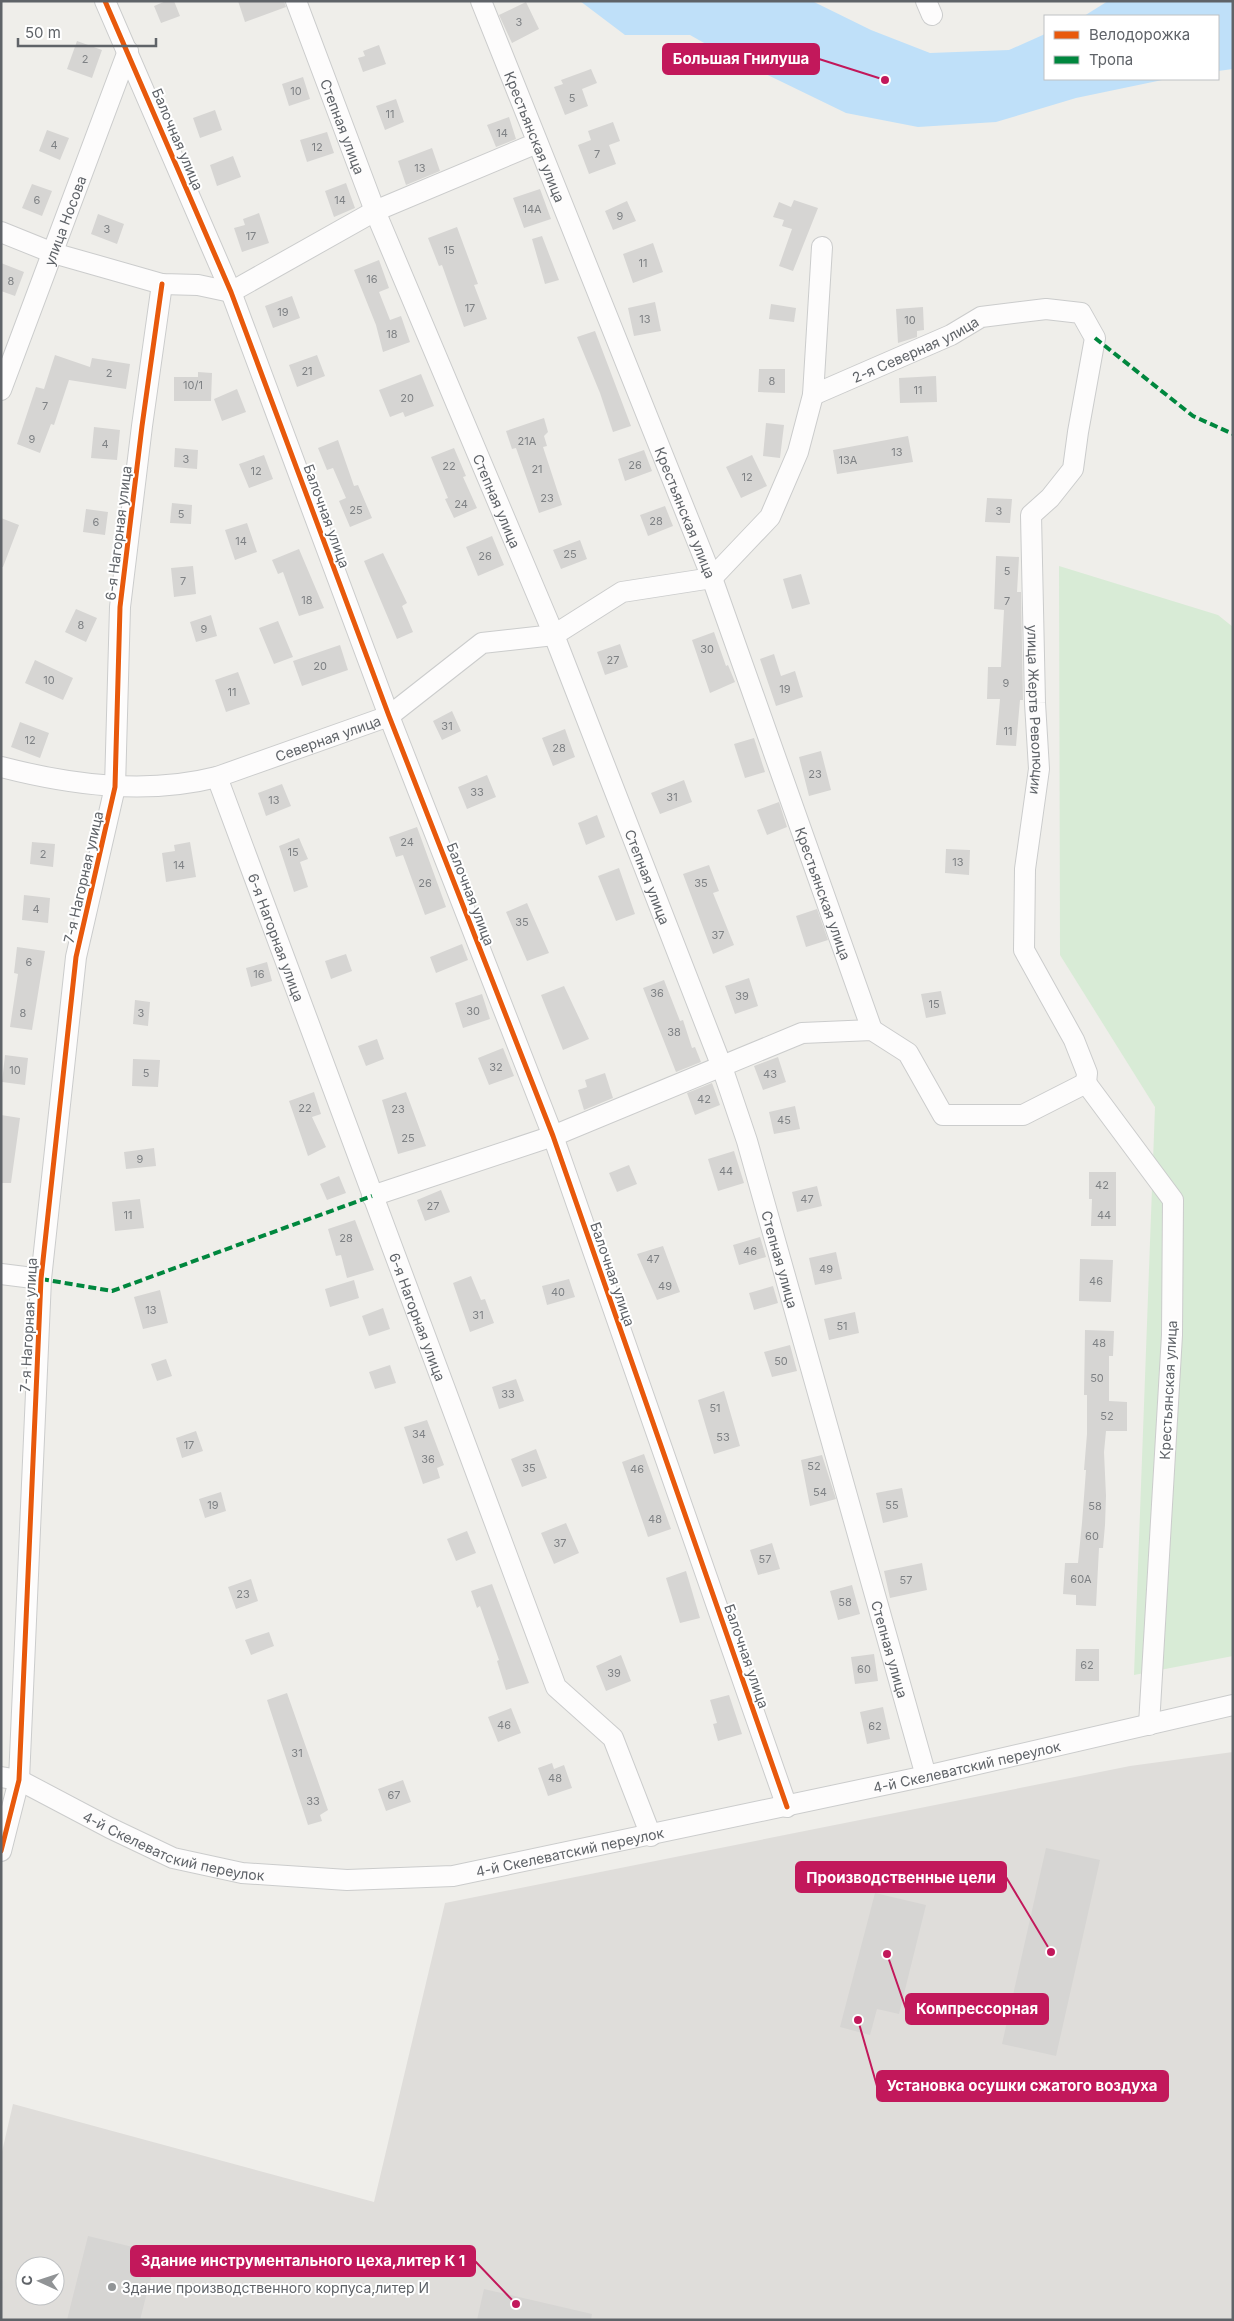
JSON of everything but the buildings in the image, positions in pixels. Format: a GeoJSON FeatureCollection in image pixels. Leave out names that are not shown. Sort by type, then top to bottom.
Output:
{"type":"FeatureCollection","features":[{"type":"Feature","properties":{"kind":"street","name":"Балочная улица"},"geometry":{"type":"LineString","coordinates":[[105,1],[231,292],[390,716],[553,1136],[787,1806]]}},
{"type":"Feature","properties":{"kind":"street","name":"Степная улица"},"geometry":{"type":"LineString","coordinates":[[296,1],[375,211],[554,635],[722,1067],[747,1141],[926,1776]]}},
{"type":"Feature","properties":{"kind":"street","name":"Крестьянская улица"},"geometry":{"type":"LineString","coordinates":[[481,1],[712,578],[872,1030]]}},
{"type":"Feature","properties":{"kind":"street","name":"улица Носова"},"geometry":{"type":"LineString","coordinates":[[1,390],[128,51]]}},
{"type":"Feature","properties":{"kind":"street"},"geometry":{"type":"LineString","coordinates":[[1,232],[53,253],[162,284],[198,285],[231,292],[375,211],[537,143]]}},
{"type":"Feature","properties":{"kind":"street"},"geometry":{"type":"LineString","coordinates":[[712,578],[770,516],[798,452],[813,395],[822,247]]}},
{"type":"Feature","properties":{"kind":"street","name":"6-я Нагорная улица"},"geometry":{"type":"LineString","coordinates":[[115,787],[120,606],[162,284]]}},
{"type":"Feature","properties":{"kind":"street","name":"2-я Северная улица"},"geometry":{"type":"LineString","coordinates":[[813,395],[951,335],[981,317],[1046,309],[1081,312],[1095,338]]}},
{"type":"Feature","properties":{"kind":"street","name":"улица Жертв Революции"},"geometry":{"type":"LineString","coordinates":[[1086,1083],[1087,1073],[1074,1040],[1024,950],[1025,869],[1038,769],[1031,516],[1050,498],[1073,469],[1095,338]]}},
{"type":"Feature","properties":{"kind":"street","name":"Северная улица"},"geometry":{"type":"LineString","coordinates":[[1,767],[39,777],[115,787],[192,783],[217,777],[390,716],[482,643],[554,635],[622,592],[712,578]]}},
{"type":"Feature","properties":{"kind":"street","name":"6-я Нагорная улица"},"geometry":{"type":"LineString","coordinates":[[217,777],[556,1687],[613,1738],[651,1836]]}},
{"type":"Feature","properties":{"kind":"street","name":"7-я Нагорная улица"},"geometry":{"type":"LineString","coordinates":[[1,1851],[10,1779],[41,1279],[76,957],[115,787]]}},
{"type":"Feature","properties":{"kind":"street"},"geometry":{"type":"LineString","coordinates":[[372,1196],[553,1136],[802,1033],[872,1030],[908,1053],[943,1115],[1023,1115],[1086,1083]]}},
{"type":"Feature","properties":{"kind":"street","name":"Крестьянская улица"},"geometry":{"type":"LineString","coordinates":[[1086,1083],[1173,1200],[1172,1335],[1149,1726]]}},
{"type":"Feature","properties":{"kind":"street"},"geometry":{"type":"LineString","coordinates":[[1,1274],[41,1279]]}},
{"type":"Feature","properties":{"kind":"street","name":"4-й Скелеватский переулок"},"geometry":{"type":"LineString","coordinates":[[10,1779],[173,1858],[242,1873],[347,1880],[453,1876],[651,1836],[926,1776],[1149,1726],[1233,1705]]}},
{"type":"Feature","properties":{"kind":"shaded area"},"geometry":{"type":"Polygon","coordinates":[[[1233,1752],[1233,2320],[1,2320],[1,2156],[13,2104],[374,2202],[445,1903],[1130,1766],[1233,1752]]]}},
{"type":"Feature","properties":{"kind":"green space"},"geometry":{"type":"Polygon","coordinates":[[[1059,566],[1218,615],[1233,627],[1233,1656],[1134,1675],[1155,1107],[1060,955],[1059,566]]]}},
{"type":"Feature","properties":{"kind":"water"},"geometry":{"type":"Polygon","coordinates":[[[580,1],[812,1],[871,30],[930,53],[1009,50],[1044,34],[1044,80],[1162,80],[1076,98],[996,122],[918,127],[846,113],[720,52],[690,35],[625,35],[580,1]]]}},
{"type":"Feature","properties":{"kind":"water"},"geometry":{"type":"Polygon","coordinates":[[[1108,1],[1233,1],[1233,69],[1219,71],[1219,15],[1086,15],[1108,1]]]}},
{"type":"Feature","properties":{"kind":"marked path"},"geometry":{"type":"LineString","coordinates":[[1095,338],[1193,416],[1233,434]]}},
{"type":"Feature","properties":{"kind":"marked path"},"geometry":{"type":"LineString","coordinates":[[41,1279],[112,1291],[372,1196]]}},
{"type":"Feature","properties":{"kind":"cycle path"},"geometry":{"type":"LineString","coordinates":[[105,1],[231,292],[389,716],[553,1136],[787,1807]]}},
{"type":"Feature","properties":{"kind":"cycle path"},"geometry":{"type":"LineString","coordinates":[[1,1851],[19,1780],[41,1279],[76,957],[115,787],[120,607],[142,426],[162,284]]}},
{"type":"Feature","properties":{"kind":"place","name":"Большая Гнилуша"},"geometry":{"type":"Point","coordinates":[885,80]}},
{"type":"Feature","properties":{"kind":"place","name":"Производственные цели"},"geometry":{"type":"Point","coordinates":[1051,1952]}},
{"type":"Feature","properties":{"kind":"place","name":"Компрессорная"},"geometry":{"type":"Point","coordinates":[887,1954]}},
{"type":"Feature","properties":{"kind":"place","name":"Установка осушки сжатого воздуха"},"geometry":{"type":"Point","coordinates":[858,2020]}},
{"type":"Feature","properties":{"kind":"place","name":"Здание производственного корпуса,литер И"},"geometry":{"type":"Point","coordinates":[112,2287]}},
{"type":"Feature","properties":{"kind":"place","name":"Здание инструментального цеха,литер К 1"},"geometry":{"type":"Point","coordinates":[516,2304]}}]}
